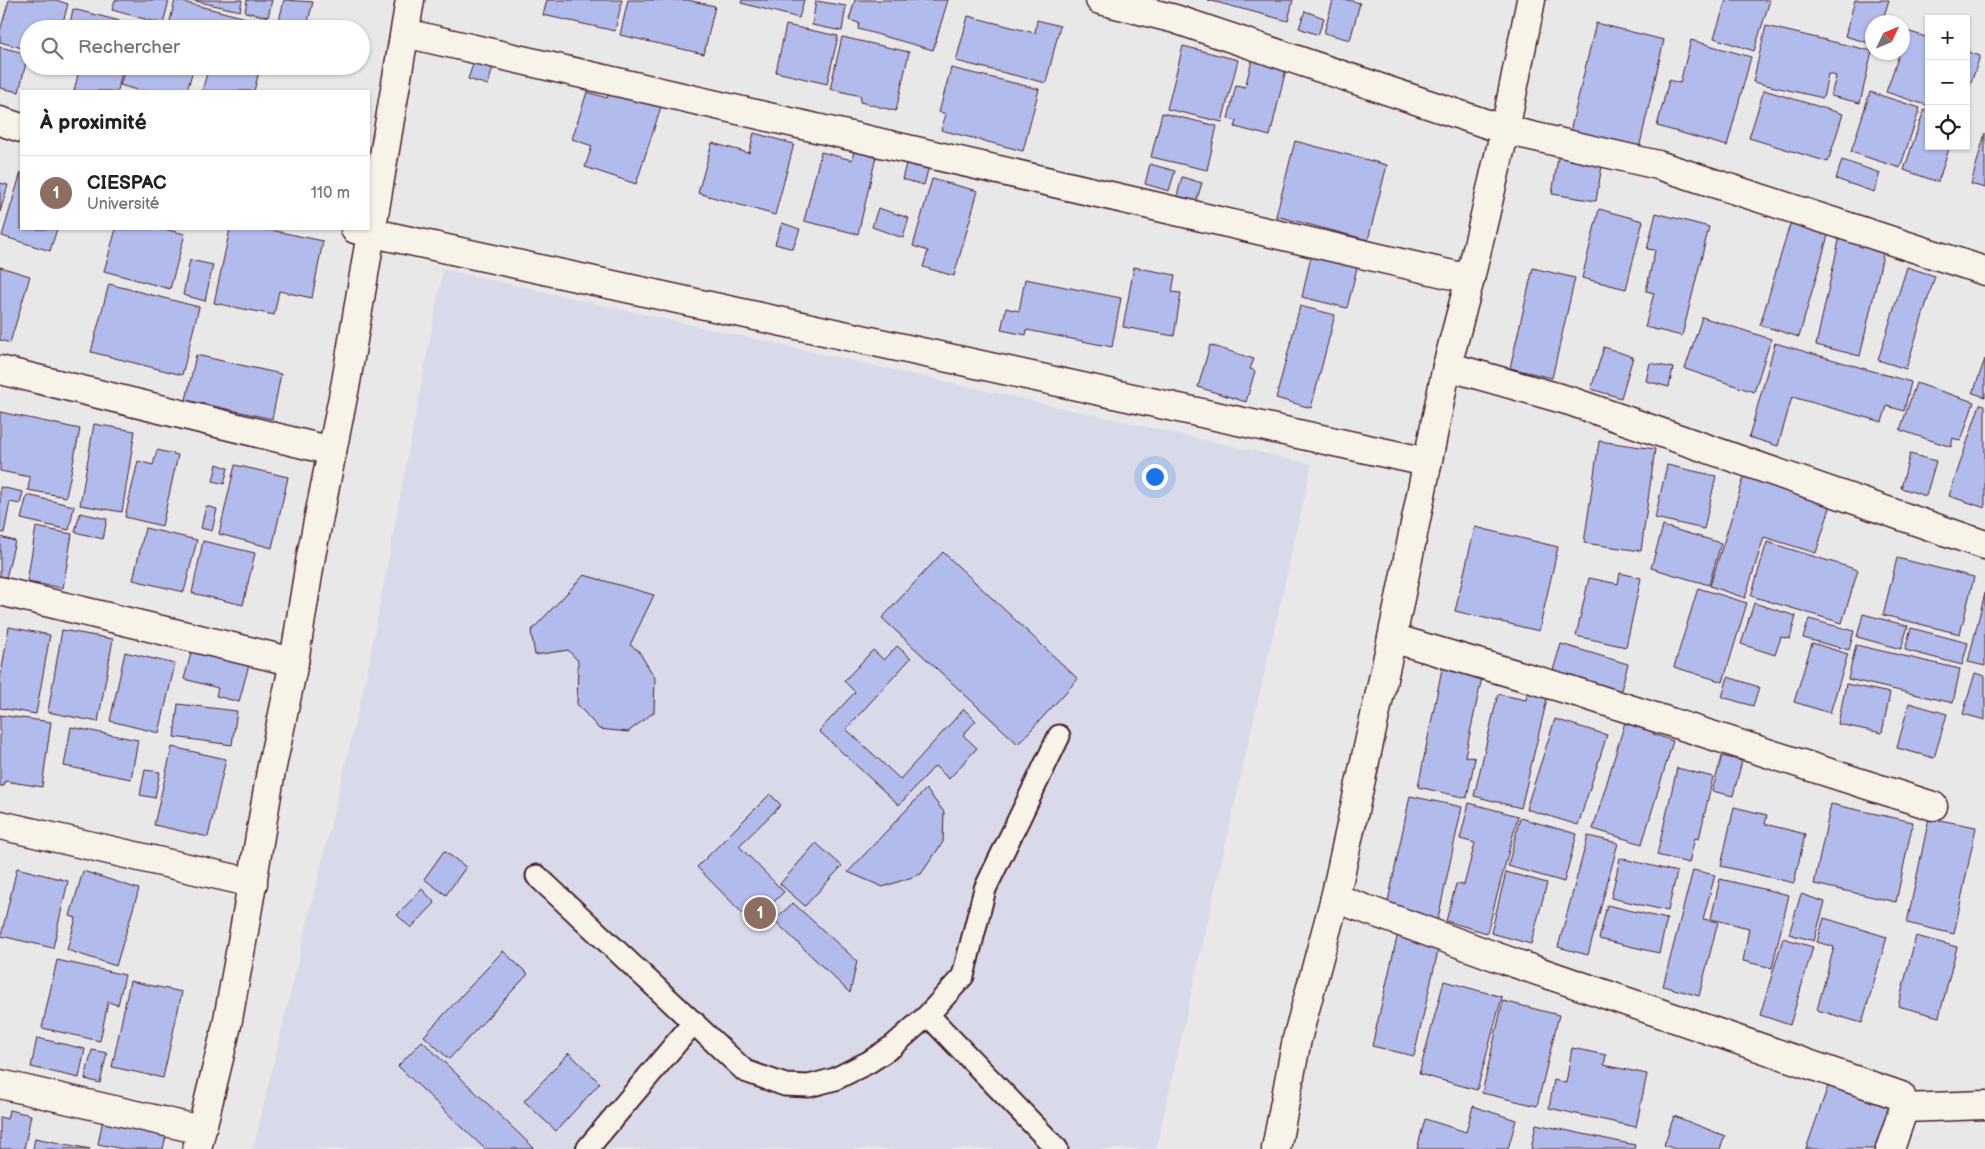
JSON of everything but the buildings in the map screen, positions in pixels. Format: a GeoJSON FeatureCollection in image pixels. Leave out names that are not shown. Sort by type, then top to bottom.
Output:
{"type":"FeatureCollection","features":[{"type":"Feature","properties":{"kind":"main road"},"geometry":{"type":"LineString","coordinates":[[370,198],[405,33],[410,0]]}},
{"type":"Feature","properties":{"kind":"main road"},"geometry":{"type":"LineString","coordinates":[[1100,0],[1175,19],[1505,130],[1658,165],[1985,271]]}},
{"type":"Feature","properties":{"kind":"main road"},"geometry":{"type":"LineString","coordinates":[[1276,1149],[1298,1039],[1335,898],[1392,638],[1447,366],[1470,279],[1505,130],[1531,0]]}},
{"type":"Feature","properties":{"kind":"main road"},"geometry":{"type":"LineString","coordinates":[[405,33],[1470,279]]}},
{"type":"Feature","properties":{"kind":"main road"},"geometry":{"type":"LineString","coordinates":[[0,121],[20,128]]}},
{"type":"Feature","properties":{"kind":"main road"},"geometry":{"type":"LineString","coordinates":[[0,1084],[199,1140],[227,1025],[253,884],[271,771],[294,662],[311,556],[332,451],[363,231],[1427,462]]}},
{"type":"Feature","properties":{"kind":"main road"},"geometry":{"type":"LineString","coordinates":[[1447,366],[1570,402],[1985,545]]}},
{"type":"Feature","properties":{"kind":"main road"},"geometry":{"type":"LineString","coordinates":[[0,370],[332,451]]}},
{"type":"Feature","properties":{"kind":"main road"},"geometry":{"type":"LineString","coordinates":[[0,591],[294,662]]}},
{"type":"Feature","properties":{"kind":"main road"},"geometry":{"type":"LineString","coordinates":[[1392,638],[1572,691],[1933,806]]}},
{"type":"Feature","properties":{"kind":"main road"},"geometry":{"type":"LineString","coordinates":[[0,825],[253,884]]}},
{"type":"Feature","properties":{"kind":"main road"},"geometry":{"type":"LineString","coordinates":[[1335,898],[1497,957],[1901,1096],[1904,1108],[1890,1149]]}},
{"type":"Feature","properties":{"kind":"main road"},"geometry":{"type":"LineString","coordinates":[[1904,1108],[1985,1105]]}},
{"type":"Feature","properties":{"kind":"lane"},"geometry":{"type":"LineString","coordinates":[[537,876],[745,1071],[785,1085],[809,1086],[835,1079],[869,1062],[893,1046],[928,1015],[963,976],[985,889],[1059,736]]}},
{"type":"Feature","properties":{"kind":"lane"},"geometry":{"type":"LineString","coordinates":[[928,1015],[1057,1149]]}},
{"type":"Feature","properties":{"kind":"lane"},"geometry":{"type":"LineString","coordinates":[[587,1149],[694,1022]]}},
{"type":"Feature","properties":{"kind":"shaded area"},"geometry":{"type":"Polygon","coordinates":[[[443,269],[1312,464],[1156,1149],[253,1149],[366,677],[443,269]]]}},
{"type":"Feature","properties":{"kind":"place","name":"CIESPAC"},"geometry":{"type":"Point","coordinates":[760,913]}}]}
